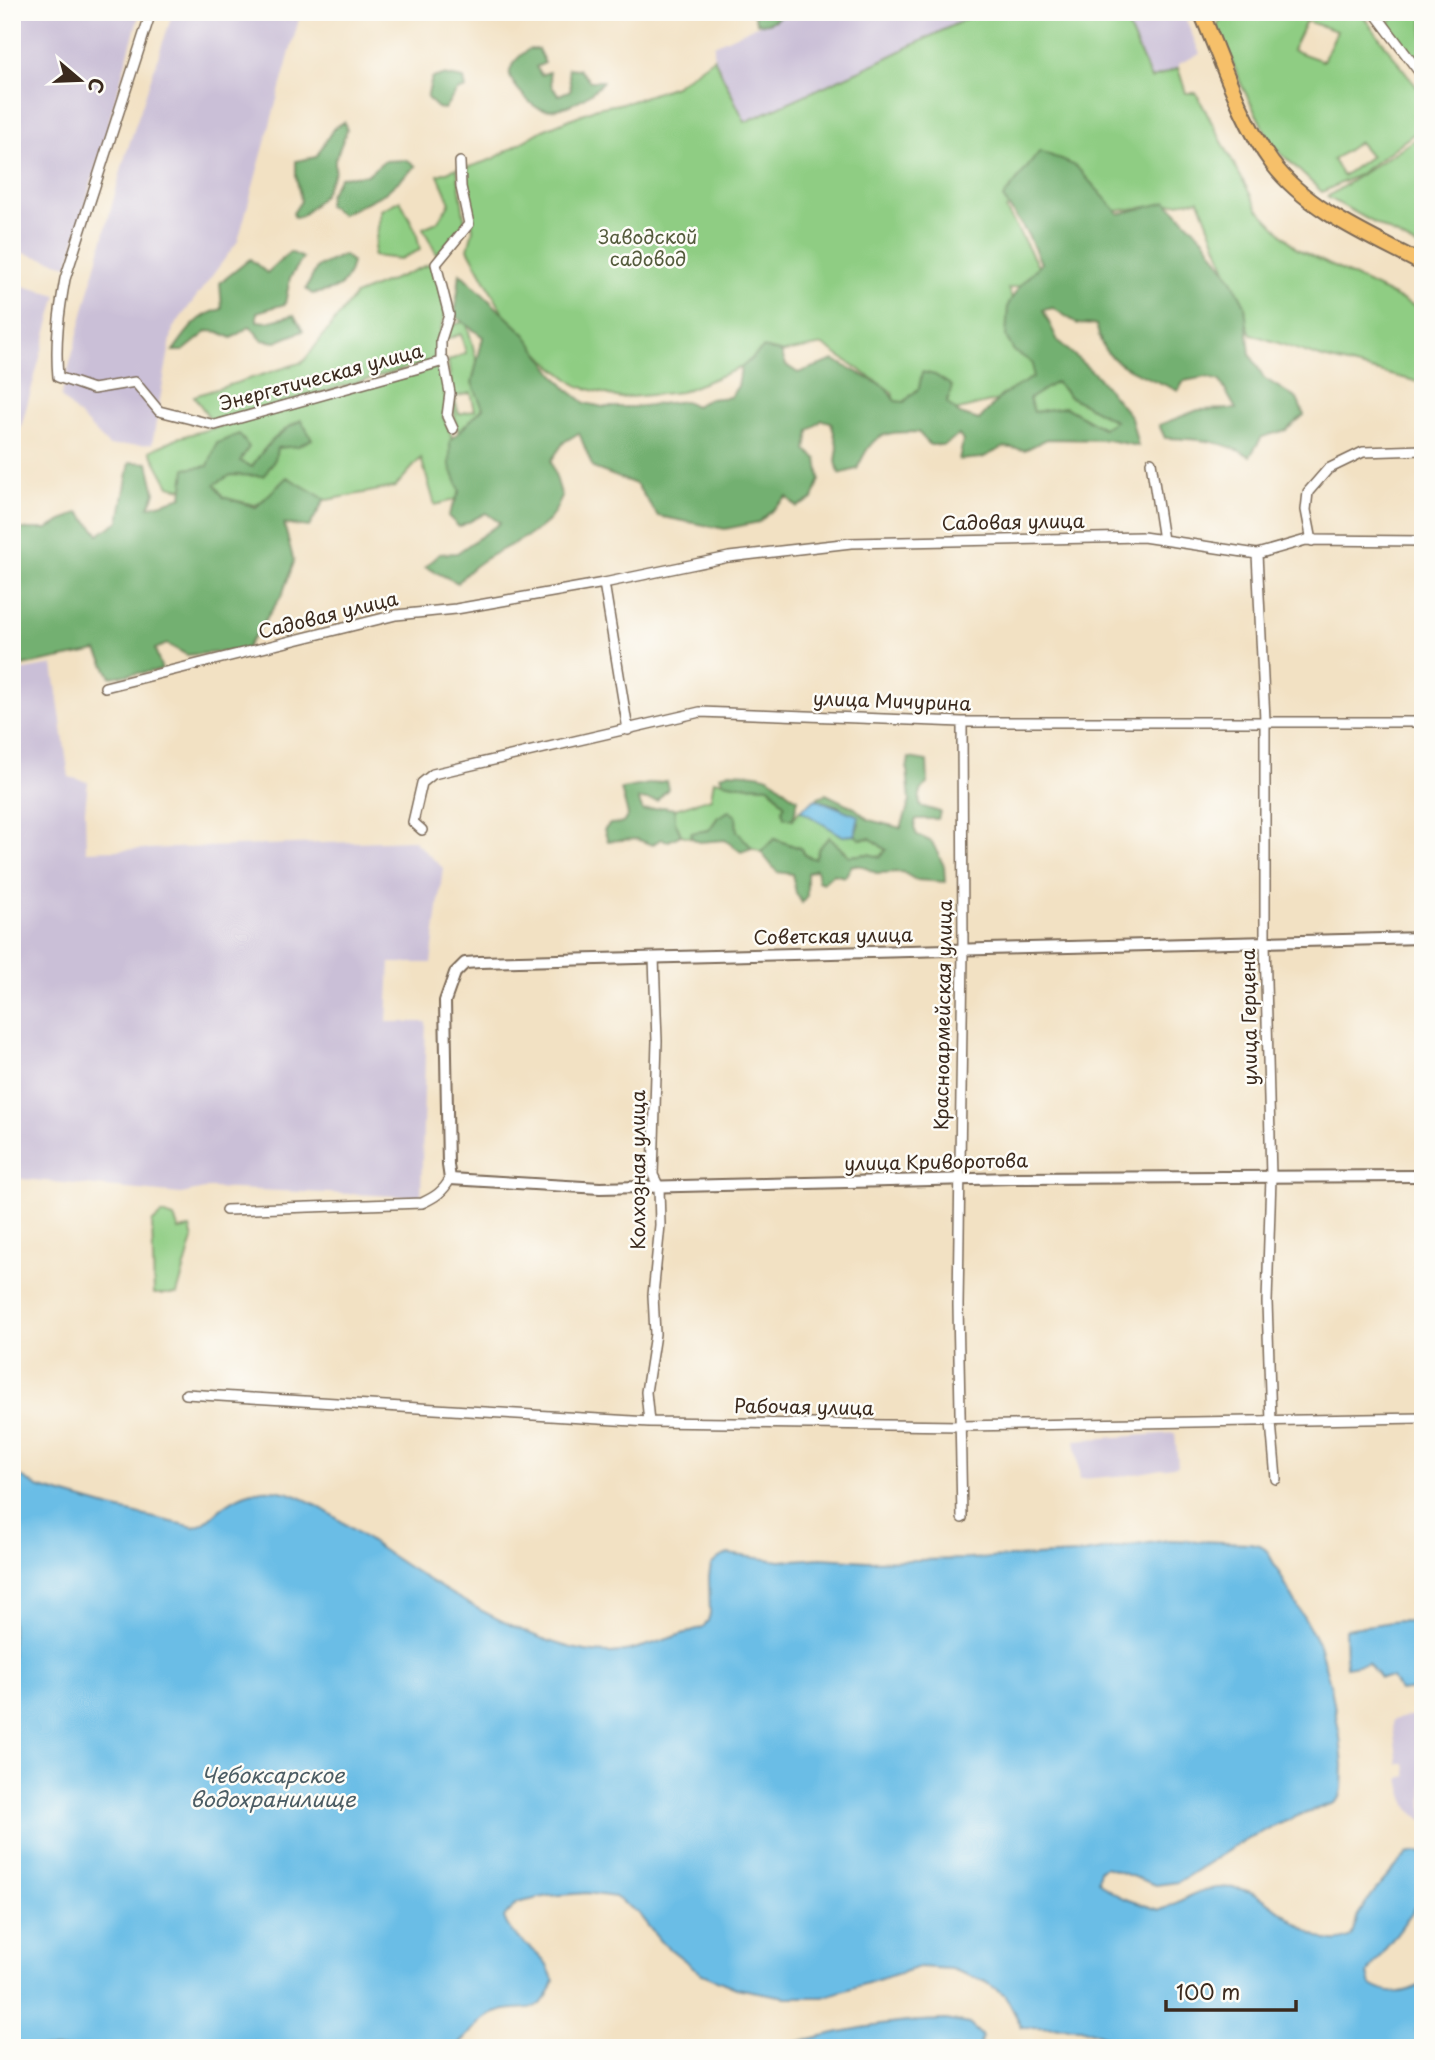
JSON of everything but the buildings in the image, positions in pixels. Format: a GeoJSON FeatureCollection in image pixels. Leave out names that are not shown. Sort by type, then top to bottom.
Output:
{"type":"FeatureCollection","features":[{"type":"Feature","properties":{"kind":"main road"},"geometry":{"type":"LineString","coordinates":[[1201,12],[1250,125],[1273,164],[1298,190],[1321,207],[1423,264]]}},
{"type":"Feature","properties":{"kind":"street","name":"Энергетическая улица"},"geometry":{"type":"LineString","coordinates":[[151,12],[65,279],[58,314],[58,377],[93,389],[135,382],[159,411],[215,425],[444,362]]}},
{"type":"Feature","properties":{"kind":"street"},"geometry":{"type":"LineString","coordinates":[[1374,12],[1423,77]]}},
{"type":"Feature","properties":{"kind":"street","name":"Энергетическая улица"},"geometry":{"type":"LineString","coordinates":[[453,429],[447,416],[450,393],[441,358],[441,340],[450,315],[436,264],[469,224],[461,187],[460,162]]}},
{"type":"Feature","properties":{"kind":"street"},"geometry":{"type":"LineString","coordinates":[[1312,541],[1306,510],[1308,492],[1328,469],[1363,452],[1423,450]]}},
{"type":"Feature","properties":{"kind":"street"},"geometry":{"type":"LineString","coordinates":[[1151,461],[1163,540]]}},
{"type":"Feature","properties":{"kind":"street","name":"Садовая улица"},"geometry":{"type":"LineString","coordinates":[[105,687],[396,615],[456,609],[604,583],[729,556],[851,543],[1143,537],[1257,554],[1312,541],[1423,541]]}},
{"type":"Feature","properties":{"kind":"street","name":"улица Герцена"},"geometry":{"type":"LineString","coordinates":[[1257,554],[1265,720],[1265,942],[1271,1177],[1266,1302],[1276,1479]]}},
{"type":"Feature","properties":{"kind":"street"},"geometry":{"type":"LineString","coordinates":[[604,583],[628,730]]}},
{"type":"Feature","properties":{"kind":"street","name":"улица Мичурина"},"geometry":{"type":"LineString","coordinates":[[422,830],[413,822],[422,783],[433,774],[700,712],[962,722],[1423,722]]}},
{"type":"Feature","properties":{"kind":"street","name":"Красноармейская улица"},"geometry":{"type":"LineString","coordinates":[[962,722],[958,1305],[962,1518]]}},
{"type":"Feature","properties":{"kind":"street","name":"Советская улица"},"geometry":{"type":"LineString","coordinates":[[450,1179],[445,1001],[454,973],[465,963],[1423,938]]}},
{"type":"Feature","properties":{"kind":"street","name":"Колхозная улица"},"geometry":{"type":"LineString","coordinates":[[649,1422],[646,1392],[655,1334],[653,1295],[660,1225],[659,1187],[653,1175],[657,1041],[654,958]]}},
{"type":"Feature","properties":{"kind":"street","name":"улица Криворотова"},"geometry":{"type":"LineString","coordinates":[[450,1179],[547,1186],[659,1187],[959,1179],[1423,1176]]}},
{"type":"Feature","properties":{"kind":"street"},"geometry":{"type":"LineString","coordinates":[[226,1210],[422,1203],[437,1196],[450,1179]]}},
{"type":"Feature","properties":{"kind":"street","name":"Рабочая улица"},"geometry":{"type":"LineString","coordinates":[[186,1394],[649,1422],[961,1426],[1423,1418]]}},
{"type":"Feature","properties":{"kind":"shaded area"},"geometry":{"type":"Polygon","coordinates":[[[12,12],[140,12],[68,265],[12,250],[12,12]]]}},
{"type":"Feature","properties":{"kind":"shaded area"},"geometry":{"type":"Polygon","coordinates":[[[173,12],[301,12],[238,241],[173,328],[152,444],[109,446],[61,397],[124,160],[173,12]]]}},
{"type":"Feature","properties":{"kind":"shaded area"},"geometry":{"type":"Polygon","coordinates":[[[786,12],[980,12],[876,63],[744,122],[714,58],[714,45],[786,12]]]}},
{"type":"Feature","properties":{"kind":"shaded area"},"geometry":{"type":"Polygon","coordinates":[[[1122,12],[1183,12],[1200,54],[1180,63],[1178,68],[1151,79],[1122,12]]]}},
{"type":"Feature","properties":{"kind":"shaded area"},"geometry":{"type":"Polygon","coordinates":[[[12,283],[57,295],[12,460],[12,283]]]}},
{"type":"Feature","properties":{"kind":"shaded area"},"geometry":{"type":"Polygon","coordinates":[[[53,665],[69,777],[88,782],[85,810],[86,851],[413,840],[443,868],[431,963],[390,963],[387,1022],[426,1022],[421,1197],[209,1188],[181,1194],[12,1178],[12,672],[53,665]]]}},
{"type":"Feature","properties":{"kind":"shaded area"},"geometry":{"type":"Polygon","coordinates":[[[1175,1433],[1178,1466],[1129,1475],[1080,1479],[1075,1440],[1175,1433]]]}},
{"type":"Feature","properties":{"kind":"shaded area"},"geometry":{"type":"Polygon","coordinates":[[[1423,1713],[1423,1821],[1409,1809],[1404,1798],[1400,1778],[1407,1776],[1405,1764],[1398,1764],[1392,1720],[1423,1713]]]}},
{"type":"Feature","properties":{"kind":"green space"},"geometry":{"type":"Polygon","coordinates":[[[754,12],[785,12],[772,22],[761,24],[757,23],[754,12]]]}},
{"type":"Feature","properties":{"kind":"green space","name":"Заводской садовод"},"geometry":{"type":"Polygon","coordinates":[[[980,12],[1122,12],[1151,79],[1178,68],[1186,93],[1196,93],[1258,209],[1297,249],[1423,310],[1423,383],[1323,358],[1251,334],[1199,200],[1116,211],[1078,176],[1006,209],[1046,280],[1008,289],[1052,384],[1056,382],[1069,396],[1116,421],[1103,428],[1065,407],[1034,412],[1029,399],[1045,388],[900,425],[892,392],[823,345],[774,354],[681,392],[620,398],[578,386],[552,366],[507,320],[468,249],[473,230],[466,168],[493,159],[543,130],[597,108],[629,102],[675,86],[714,58],[745,122],[876,63],[980,12]]]}},
{"type":"Feature","properties":{"kind":"green space"},"geometry":{"type":"Polygon","coordinates":[[[1226,12],[1360,12],[1423,95],[1423,127],[1358,175],[1322,192],[1272,145],[1242,86],[1217,25],[1226,12]],[[1306,21],[1292,50],[1323,61],[1337,31],[1306,21]],[[1359,142],[1333,160],[1343,176],[1371,156],[1359,142]]]}},
{"type":"Feature","properties":{"kind":"green space"},"geometry":{"type":"Polygon","coordinates":[[[1397,12],[1423,12],[1423,67],[1386,27],[1397,12]]]}},
{"type":"Feature","properties":{"kind":"green space"},"geometry":{"type":"Polygon","coordinates":[[[529,49],[538,49],[545,63],[536,67],[541,75],[549,72],[552,87],[559,95],[571,90],[568,68],[578,69],[590,81],[603,81],[572,104],[553,109],[536,107],[517,88],[510,74],[514,62],[529,49]]]}},
{"type":"Feature","properties":{"kind":"green space"},"geometry":{"type":"Polygon","coordinates":[[[443,75],[464,79],[466,88],[457,91],[444,109],[438,108],[427,98],[432,78],[443,75]]]}},
{"type":"Feature","properties":{"kind":"green space"},"geometry":{"type":"Polygon","coordinates":[[[344,122],[347,130],[335,160],[335,172],[322,197],[302,216],[295,218],[293,213],[301,201],[296,161],[316,157],[333,129],[344,122]]]}},
{"type":"Feature","properties":{"kind":"green space"},"geometry":{"type":"Polygon","coordinates":[[[1423,134],[1423,250],[1327,197],[1423,134]]]}},
{"type":"Feature","properties":{"kind":"green space"},"geometry":{"type":"Polygon","coordinates":[[[1040,151],[1076,166],[1119,214],[1167,202],[1205,240],[1232,280],[1245,305],[1250,354],[1264,378],[1297,399],[1304,415],[1286,430],[1262,437],[1250,456],[1209,441],[1165,438],[1159,425],[1198,410],[1236,409],[1220,381],[1206,377],[1184,381],[1178,391],[1131,370],[1114,359],[1102,346],[1096,325],[1078,324],[1053,308],[1043,310],[1058,341],[1097,376],[1131,417],[1138,446],[1108,440],[1047,439],[1025,450],[1004,447],[982,458],[959,460],[963,441],[959,435],[944,445],[930,445],[918,432],[895,433],[886,434],[873,442],[857,469],[839,474],[836,461],[838,448],[831,422],[822,420],[809,431],[806,450],[817,459],[820,479],[813,499],[797,507],[787,497],[759,522],[725,529],[658,516],[636,484],[593,468],[579,433],[564,442],[551,461],[562,497],[548,521],[526,537],[478,563],[458,583],[425,567],[439,554],[457,553],[500,523],[486,513],[459,527],[448,516],[460,491],[450,466],[450,441],[483,408],[472,383],[483,337],[455,316],[460,273],[526,335],[567,389],[585,403],[603,407],[634,407],[685,401],[695,406],[709,399],[730,397],[738,386],[741,368],[763,348],[781,352],[786,365],[798,373],[834,360],[885,387],[895,401],[904,402],[919,388],[922,372],[935,375],[952,386],[947,403],[960,414],[979,420],[1001,396],[1033,377],[1033,363],[1014,351],[1006,337],[1008,305],[1019,287],[1041,263],[1028,235],[1003,198],[1040,151]],[[1056,382],[1029,399],[1034,412],[1065,407],[1103,428],[1115,421],[1069,396],[1056,382]]]}},
{"type":"Feature","properties":{"kind":"green space"},"geometry":{"type":"Polygon","coordinates":[[[407,160],[416,166],[385,193],[341,215],[328,205],[329,195],[340,177],[367,175],[384,161],[407,160]]]}},
{"type":"Feature","properties":{"kind":"green space"},"geometry":{"type":"Polygon","coordinates":[[[457,168],[465,222],[437,255],[423,228],[437,222],[450,203],[438,175],[457,168]]]}},
{"type":"Feature","properties":{"kind":"green space"},"geometry":{"type":"Polygon","coordinates":[[[400,200],[416,231],[420,250],[400,259],[373,256],[381,210],[400,200]]]}},
{"type":"Feature","properties":{"kind":"green space"},"geometry":{"type":"Polygon","coordinates":[[[290,252],[303,258],[290,278],[285,304],[257,312],[257,321],[267,322],[294,315],[303,331],[276,342],[262,340],[250,326],[232,338],[219,332],[208,331],[183,351],[173,351],[199,319],[222,309],[220,283],[250,259],[267,273],[290,252]]]}},
{"type":"Feature","properties":{"kind":"green space"},"geometry":{"type":"Polygon","coordinates":[[[344,255],[352,262],[347,278],[339,287],[312,294],[306,289],[317,267],[344,255]]]}},
{"type":"Feature","properties":{"kind":"green space"},"geometry":{"type":"Polygon","coordinates":[[[430,264],[439,281],[446,310],[433,361],[213,423],[194,396],[303,362],[355,295],[430,264]]]}},
{"type":"Feature","properties":{"kind":"green space"},"geometry":{"type":"Polygon","coordinates":[[[466,321],[478,365],[484,406],[462,438],[456,426],[448,361],[466,353],[461,334],[444,340],[449,326],[466,321]],[[471,393],[454,397],[459,414],[475,410],[471,393]]]}},
{"type":"Feature","properties":{"kind":"green space"},"geometry":{"type":"Polygon","coordinates":[[[442,366],[448,402],[443,417],[451,434],[461,498],[435,505],[421,458],[395,487],[327,500],[290,480],[256,505],[169,486],[150,451],[177,438],[442,366]]]}},
{"type":"Feature","properties":{"kind":"green space"},"geometry":{"type":"Polygon","coordinates":[[[301,420],[312,439],[298,446],[277,448],[275,459],[264,476],[231,475],[215,484],[223,497],[256,507],[287,477],[325,499],[309,527],[284,524],[294,562],[282,595],[245,650],[187,655],[167,644],[155,649],[162,670],[111,677],[97,651],[12,668],[12,529],[47,529],[79,512],[99,534],[119,521],[130,462],[148,463],[155,493],[149,507],[182,497],[185,469],[208,466],[217,443],[239,434],[249,447],[240,461],[252,467],[273,440],[301,420]]]}},
{"type":"Feature","properties":{"kind":"green space"},"geometry":{"type":"Polygon","coordinates":[[[909,758],[927,761],[928,784],[920,793],[920,806],[940,812],[938,819],[916,819],[914,828],[917,835],[932,842],[944,866],[945,882],[916,880],[902,872],[876,873],[863,866],[852,865],[845,877],[833,874],[823,883],[818,881],[816,869],[807,873],[807,896],[802,903],[796,893],[792,874],[777,872],[761,852],[774,839],[800,848],[806,856],[815,859],[819,848],[829,837],[849,856],[868,854],[880,857],[886,850],[870,838],[860,839],[855,835],[859,823],[838,806],[819,800],[818,797],[826,794],[855,808],[869,820],[901,828],[910,801],[907,769],[909,758]]]}},
{"type":"Feature","properties":{"kind":"green space"},"geometry":{"type":"Polygon","coordinates":[[[729,772],[750,773],[774,780],[798,799],[793,819],[784,817],[782,810],[785,805],[769,786],[723,782],[720,776],[729,772]]]}},
{"type":"Feature","properties":{"kind":"green space"},"geometry":{"type":"Polygon","coordinates":[[[714,780],[740,785],[769,786],[793,819],[800,810],[843,836],[870,838],[886,850],[880,857],[868,854],[849,856],[844,849],[819,848],[815,860],[800,848],[774,839],[761,852],[752,848],[736,831],[736,816],[718,817],[709,830],[692,833],[692,838],[681,835],[675,821],[675,809],[711,798],[714,780]]]}},
{"type":"Feature","properties":{"kind":"green space"},"geometry":{"type":"Polygon","coordinates":[[[666,781],[668,789],[657,801],[638,799],[643,811],[663,807],[675,809],[675,821],[681,835],[669,841],[661,839],[652,845],[637,839],[608,841],[604,830],[610,824],[623,823],[628,815],[621,789],[666,781]]]}},
{"type":"Feature","properties":{"kind":"green space"},"geometry":{"type":"Polygon","coordinates":[[[729,811],[736,816],[737,831],[752,848],[741,852],[725,840],[699,842],[692,838],[691,833],[709,830],[718,817],[729,811]]]}},
{"type":"Feature","properties":{"kind":"green space"},"geometry":{"type":"Polygon","coordinates":[[[162,1214],[174,1218],[179,1230],[190,1228],[193,1239],[177,1294],[154,1294],[152,1223],[162,1214]]]}},
{"type":"Feature","properties":{"kind":"water"},"geometry":{"type":"Polygon","coordinates":[[[816,799],[859,816],[855,835],[843,836],[800,810],[816,799]]]}},
{"type":"Feature","properties":{"kind":"water","name":"Чебоксарское водохранилище"},"geometry":{"type":"Polygon","coordinates":[[[12,1471],[38,1487],[111,1508],[194,1527],[204,1523],[243,1495],[263,1490],[288,1493],[325,1511],[444,1590],[514,1627],[548,1641],[581,1650],[610,1653],[643,1647],[703,1627],[710,1614],[711,1565],[728,1554],[780,1561],[821,1558],[867,1561],[1077,1554],[1169,1540],[1260,1545],[1267,1551],[1319,1645],[1331,1687],[1340,1737],[1343,1765],[1340,1797],[1334,1803],[1248,1838],[1178,1882],[1156,1885],[1106,1867],[1100,1870],[1098,1880],[1118,1896],[1160,1910],[1203,1891],[1218,1888],[1241,1889],[1273,1905],[1312,1934],[1325,1940],[1338,1941],[1351,1937],[1358,1915],[1407,1854],[1423,1853],[1423,1897],[1368,1973],[1371,1985],[1390,1992],[1403,1992],[1423,1984],[1423,2022],[1415,2031],[1419,2036],[1423,2035],[1423,2048],[1135,2048],[1081,2028],[1022,2027],[1005,1995],[984,1981],[951,1969],[919,1967],[823,1997],[785,1997],[736,1988],[702,1974],[660,1941],[637,1912],[615,1897],[587,1893],[548,1896],[517,1903],[504,1917],[517,1937],[546,1964],[554,1981],[542,2003],[535,2007],[499,2012],[487,2017],[455,2048],[12,2048],[12,1471]]]}},
{"type":"Feature","properties":{"kind":"water"},"geometry":{"type":"Polygon","coordinates":[[[1398,1621],[1423,1622],[1423,1688],[1399,1691],[1392,1678],[1380,1678],[1368,1663],[1346,1667],[1345,1629],[1398,1621]]]}},
{"type":"Feature","properties":{"kind":"water"},"geometry":{"type":"Polygon","coordinates":[[[946,2020],[969,2024],[982,2036],[980,2045],[976,2048],[776,2048],[860,2028],[946,2020]]]}}]}
